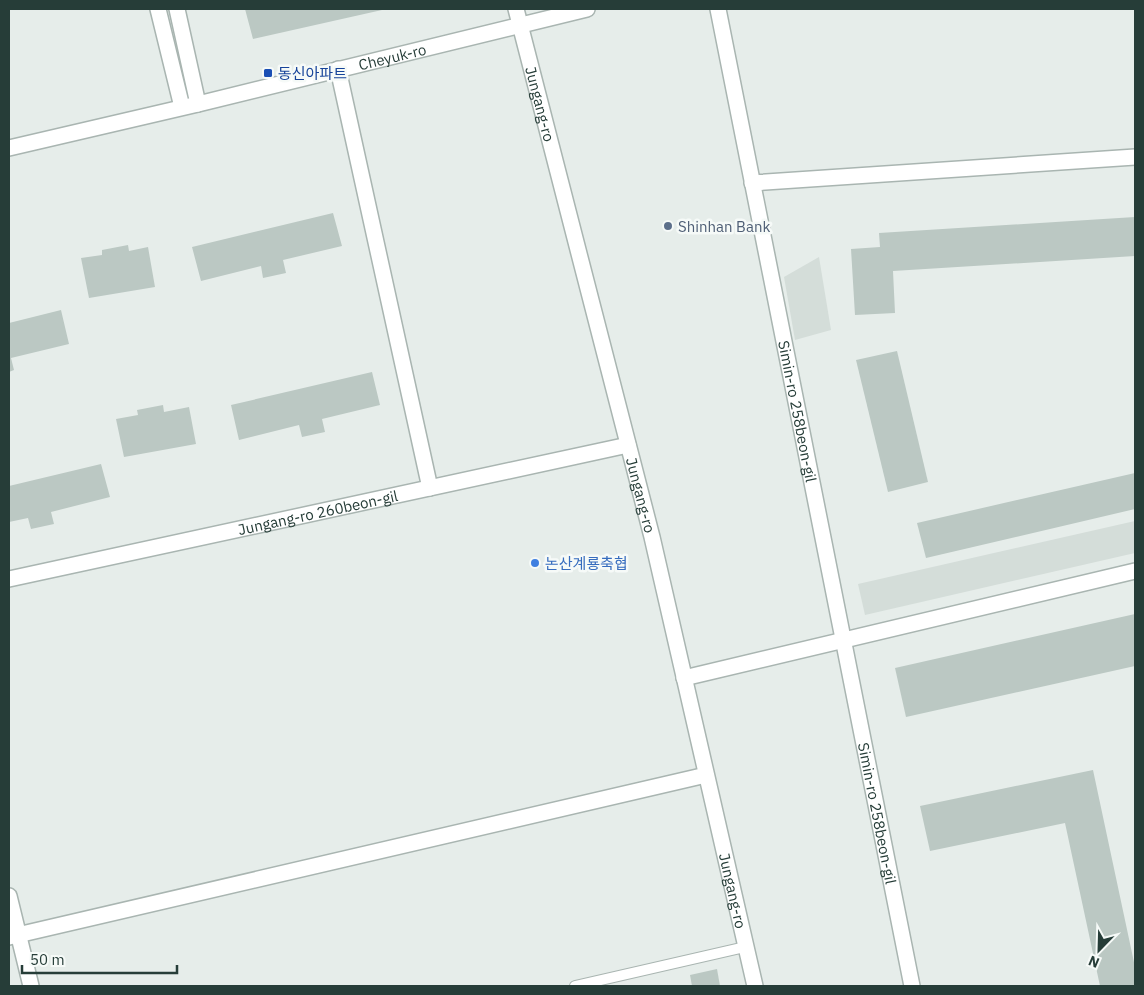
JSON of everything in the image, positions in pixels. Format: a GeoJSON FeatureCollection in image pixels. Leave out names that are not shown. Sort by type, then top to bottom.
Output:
{"type":"FeatureCollection","features":[{"type":"Feature","properties":{"kind":"street"},"geometry":{"type":"LineString","coordinates":[[158,9],[182,107]]}},
{"type":"Feature","properties":{"kind":"street"},"geometry":{"type":"LineString","coordinates":[[177,9],[198,104]]}},
{"type":"Feature","properties":{"kind":"street","name":"Jungang-ro"},"geometry":{"type":"LineString","coordinates":[[516,9],[652,537],[755,986]]}},
{"type":"Feature","properties":{"kind":"street","name":"Cheyuk-ro"},"geometry":{"type":"LineString","coordinates":[[9,148],[587,9]]}},
{"type":"Feature","properties":{"kind":"street"},"geometry":{"type":"LineString","coordinates":[[718,9],[752,183],[1135,157]]}},
{"type":"Feature","properties":{"kind":"street"},"geometry":{"type":"LineString","coordinates":[[338,69],[430,488]]}},
{"type":"Feature","properties":{"kind":"street","name":"Simin-ro 258beon-gil"},"geometry":{"type":"LineString","coordinates":[[752,183],[912,986]]}},
{"type":"Feature","properties":{"kind":"street","name":"Jungang-ro 260beon-gil"},"geometry":{"type":"LineString","coordinates":[[9,579],[628,445]]}},
{"type":"Feature","properties":{"kind":"street"},"geometry":{"type":"LineString","coordinates":[[684,678],[1135,571]]}},
{"type":"Feature","properties":{"kind":"street"},"geometry":{"type":"LineString","coordinates":[[14,936],[706,775]]}},
{"type":"Feature","properties":{"kind":"street"},"geometry":{"type":"LineString","coordinates":[[9,896],[14,936],[31,986]]}},
{"type":"Feature","properties":{"kind":"lane"},"geometry":{"type":"LineString","coordinates":[[576,986],[616,982],[745,947]]}},
{"type":"Feature","properties":{"kind":"shaded area"},"geometry":{"type":"Polygon","coordinates":[[[819,257],[831,330],[795,340],[784,277],[819,257]]]}},
{"type":"Feature","properties":{"kind":"shaded area"},"geometry":{"type":"Polygon","coordinates":[[[1135,521],[1135,553],[865,615],[858,584],[1135,521]]]}},
{"type":"Feature","properties":{"kind":"building"},"geometry":{"type":"Polygon","coordinates":[[[245,9],[382,9],[382,10],[253,39],[245,9]]]}},
{"type":"Feature","properties":{"kind":"building"},"geometry":{"type":"Polygon","coordinates":[[[333,213],[342,246],[283,260],[286,273],[263,278],[261,266],[201,281],[192,247],[333,213]]]}},
{"type":"Feature","properties":{"kind":"building"},"geometry":{"type":"Polygon","coordinates":[[[1135,217],[1135,256],[893,271],[895,313],[855,315],[851,249],[880,247],[879,233],[1135,217]]]}},
{"type":"Feature","properties":{"kind":"building"},"geometry":{"type":"Polygon","coordinates":[[[128,245],[129,251],[148,247],[155,287],[89,298],[81,258],[102,255],[102,250],[128,245]]]}},
{"type":"Feature","properties":{"kind":"building"},"geometry":{"type":"Polygon","coordinates":[[[61,310],[69,344],[11,358],[14,370],[9,372],[9,323],[61,310]]]}},
{"type":"Feature","properties":{"kind":"building"},"geometry":{"type":"Polygon","coordinates":[[[897,351],[928,482],[888,492],[856,360],[897,351]]]}},
{"type":"Feature","properties":{"kind":"building"},"geometry":{"type":"Polygon","coordinates":[[[372,372],[380,405],[322,419],[325,432],[302,437],[299,425],[239,440],[231,405],[372,372]]]}},
{"type":"Feature","properties":{"kind":"building"},"geometry":{"type":"Polygon","coordinates":[[[163,405],[164,412],[189,407],[196,444],[124,457],[116,419],[138,415],[137,410],[163,405]]]}},
{"type":"Feature","properties":{"kind":"building"},"geometry":{"type":"Polygon","coordinates":[[[101,464],[110,497],[51,512],[54,524],[31,529],[28,518],[9,522],[9,486],[101,464]]]}},
{"type":"Feature","properties":{"kind":"building"},"geometry":{"type":"Polygon","coordinates":[[[1135,473],[1135,509],[926,558],[917,523],[1135,473]]]}},
{"type":"Feature","properties":{"kind":"building"},"geometry":{"type":"Polygon","coordinates":[[[1135,614],[1135,666],[906,717],[895,668],[1135,614]]]}},
{"type":"Feature","properties":{"kind":"building"},"geometry":{"type":"Polygon","coordinates":[[[1093,770],[1135,967],[1135,986],[1100,986],[1065,823],[930,851],[920,806],[1093,770]]]}},
{"type":"Feature","properties":{"kind":"building"},"geometry":{"type":"Polygon","coordinates":[[[717,969],[720,986],[692,986],[690,975],[717,969]]]}},
{"type":"Feature","properties":{"kind":"place","name":"동신아파트"},"geometry":{"type":"Point","coordinates":[268,73]}},
{"type":"Feature","properties":{"kind":"place","name":"Shinhan Bank"},"geometry":{"type":"Point","coordinates":[668,226]}},
{"type":"Feature","properties":{"kind":"place","name":"논산계룡축협"},"geometry":{"type":"Point","coordinates":[535,563]}}]}
